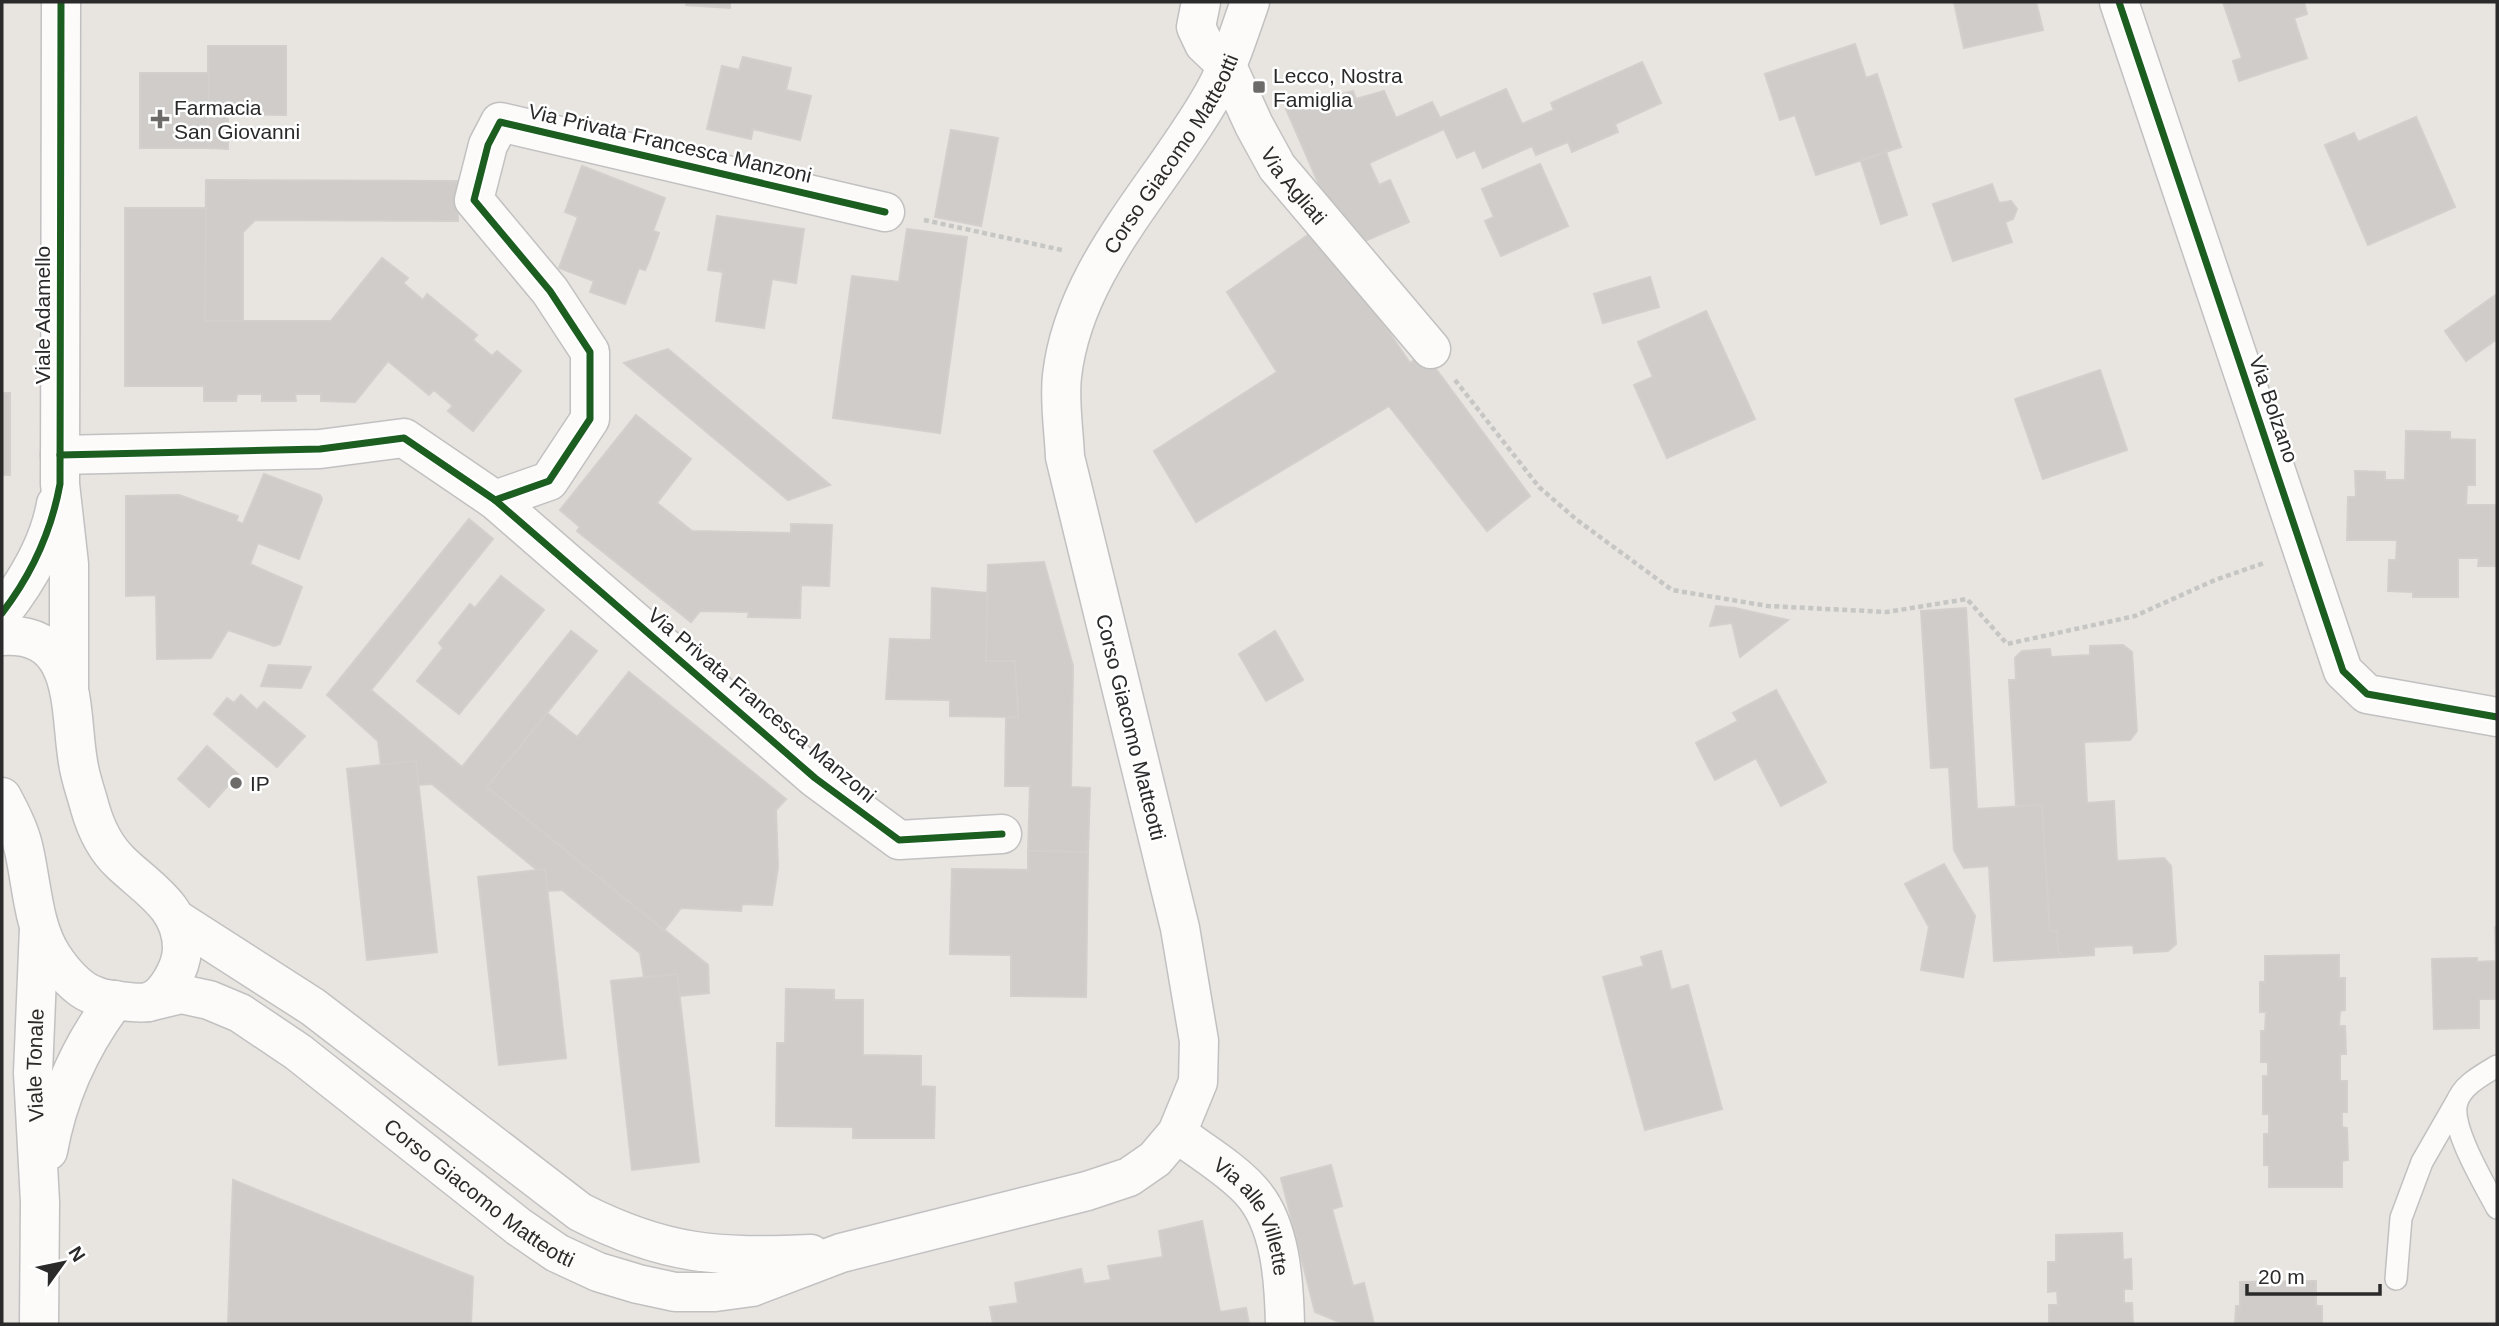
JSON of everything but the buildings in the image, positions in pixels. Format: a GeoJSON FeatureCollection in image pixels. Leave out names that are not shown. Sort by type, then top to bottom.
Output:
{"type":"FeatureCollection","features":[{"type":"Feature","properties":{"kind":"main road","name":"Viale Adamello"},"geometry":{"type":"LineString","coordinates":[[61,2],[60,470],[69,564],[69,687]]}},
{"type":"Feature","properties":{"kind":"main road","name":"Via Agliati"},"geometry":{"type":"LineString","coordinates":[[1200,2],[1196,27],[1204,44],[1227,66],[1277,167],[1431,349]]}},
{"type":"Feature","properties":{"kind":"main road","name":"Corso Giacomo Matteotti"},"geometry":{"type":"LineString","coordinates":[[132,1001],[180,994],[209,1000],[240,1013],[298,1052],[519,1227],[558,1254],[598,1272],[675,1292],[715,1292],[752,1287],[841,1253],[1087,1191],[1129,1177],[1155,1159],[1177,1133],[1198,1082],[1199,1041],[1180,928],[1065,457],[1062,377],[1080,308],[1098,267],[1201,114],[1227,66],[1250,2]]}},
{"type":"Feature","properties":{"kind":"main road","name":"Via Bolzano"},"geometry":{"type":"LineString","coordinates":[[2119,2],[2343,671],[2367,694],[2497,717]]}},
{"type":"Feature","properties":{"kind":"main road","name":"Via Privata Francesca Manzoni"},"geometry":{"type":"LineString","coordinates":[[495,500],[549,481],[590,418],[590,352],[550,291],[474,200],[488,145],[499,121],[885,212]]}},
{"type":"Feature","properties":{"kind":"main road","name":"Via Privata Francesca Manzoni"},"geometry":{"type":"LineString","coordinates":[[60,470],[320,449],[404,438],[495,500],[815,778],[899,839],[1002,834]]}},
{"type":"Feature","properties":{"kind":"main road","name":"Viale Adamello"},"geometry":{"type":"LineString","coordinates":[[2,613],[30,572],[46,539],[60,470]]}},
{"type":"Feature","properties":{"kind":"main road"},"geometry":{"type":"LineString","coordinates":[[2,636],[21,635],[41,644],[59,661],[75,709],[77,761],[97,830],[120,862],[167,904],[176,919]]}},
{"type":"Feature","properties":{"kind":"main road"},"geometry":{"type":"LineString","coordinates":[[2,797],[23,847],[40,927],[52,955],[71,979],[94,996],[132,1001]]}},
{"type":"Feature","properties":{"kind":"main road","name":"Corso Giacomo Matteotti"},"geometry":{"type":"LineString","coordinates":[[176,919],[313,1007],[580,1212],[626,1236],[682,1251],[741,1257],[841,1253]]}},
{"type":"Feature","properties":{"kind":"main road","name":"Viale Tonale"},"geometry":{"type":"LineString","coordinates":[[40,1202],[61,1098],[77,1058],[132,1001],[168,985],[180,962],[182,951],[176,919]]}},
{"type":"Feature","properties":{"kind":"main road","name":"Viale Tonale"},"geometry":{"type":"LineString","coordinates":[[39,1324],[40,1202],[33,1073],[40,927]]}},
{"type":"Feature","properties":{"kind":"main road","name":"Via alle Villette"},"geometry":{"type":"LineString","coordinates":[[1177,1133],[1250,1190],[1268,1217],[1284,1282],[1284,1324]]}},
{"type":"Feature","properties":{"kind":"lane"},"geometry":{"type":"LineString","coordinates":[[2396,1279],[2402,1217],[2422,1162],[2457,1101],[2475,1079],[2497,1066]]}},
{"type":"Feature","properties":{"kind":"lane"},"geometry":{"type":"LineString","coordinates":[[2457,1101],[2462,1138],[2497,1208]]}},
{"type":"Feature","properties":{"kind":"path"},"geometry":{"type":"LineString","coordinates":[[885,212],[1076,253]]}},
{"type":"Feature","properties":{"kind":"path"},"geometry":{"type":"LineString","coordinates":[[1431,349],[1539,487],[1577,520],[1672,590],[1768,606],[1887,612],[1967,599],[2007,644],[2135,617],[2215,580],[2302,549]]}},
{"type":"Feature","properties":{"kind":"cycle path"},"geometry":{"type":"LineString","coordinates":[[2,613],[39,552],[60,484],[61,2]]}},
{"type":"Feature","properties":{"kind":"cycle path"},"geometry":{"type":"LineString","coordinates":[[2119,2],[2343,671],[2367,694],[2497,717]]}},
{"type":"Feature","properties":{"kind":"cycle path"},"geometry":{"type":"LineString","coordinates":[[495,500],[549,481],[590,419],[590,352],[550,291],[474,200],[488,145],[500,122],[885,212]]}},
{"type":"Feature","properties":{"kind":"cycle path"},"geometry":{"type":"LineString","coordinates":[[60,455],[320,449],[404,438],[495,500],[815,778],[899,840],[1002,834]]}},
{"type":"Feature","properties":{"kind":"place","name":"Lecco, Nostra Famiglia"},"geometry":{"type":"Point","coordinates":[1259,87]}},
{"type":"Feature","properties":{"kind":"place","name":"Farmacia San Giovanni"},"geometry":{"type":"Point","coordinates":[160,119]}},
{"type":"Feature","properties":{"kind":"place","name":"IP"},"geometry":{"type":"Point","coordinates":[236,783]}}]}
